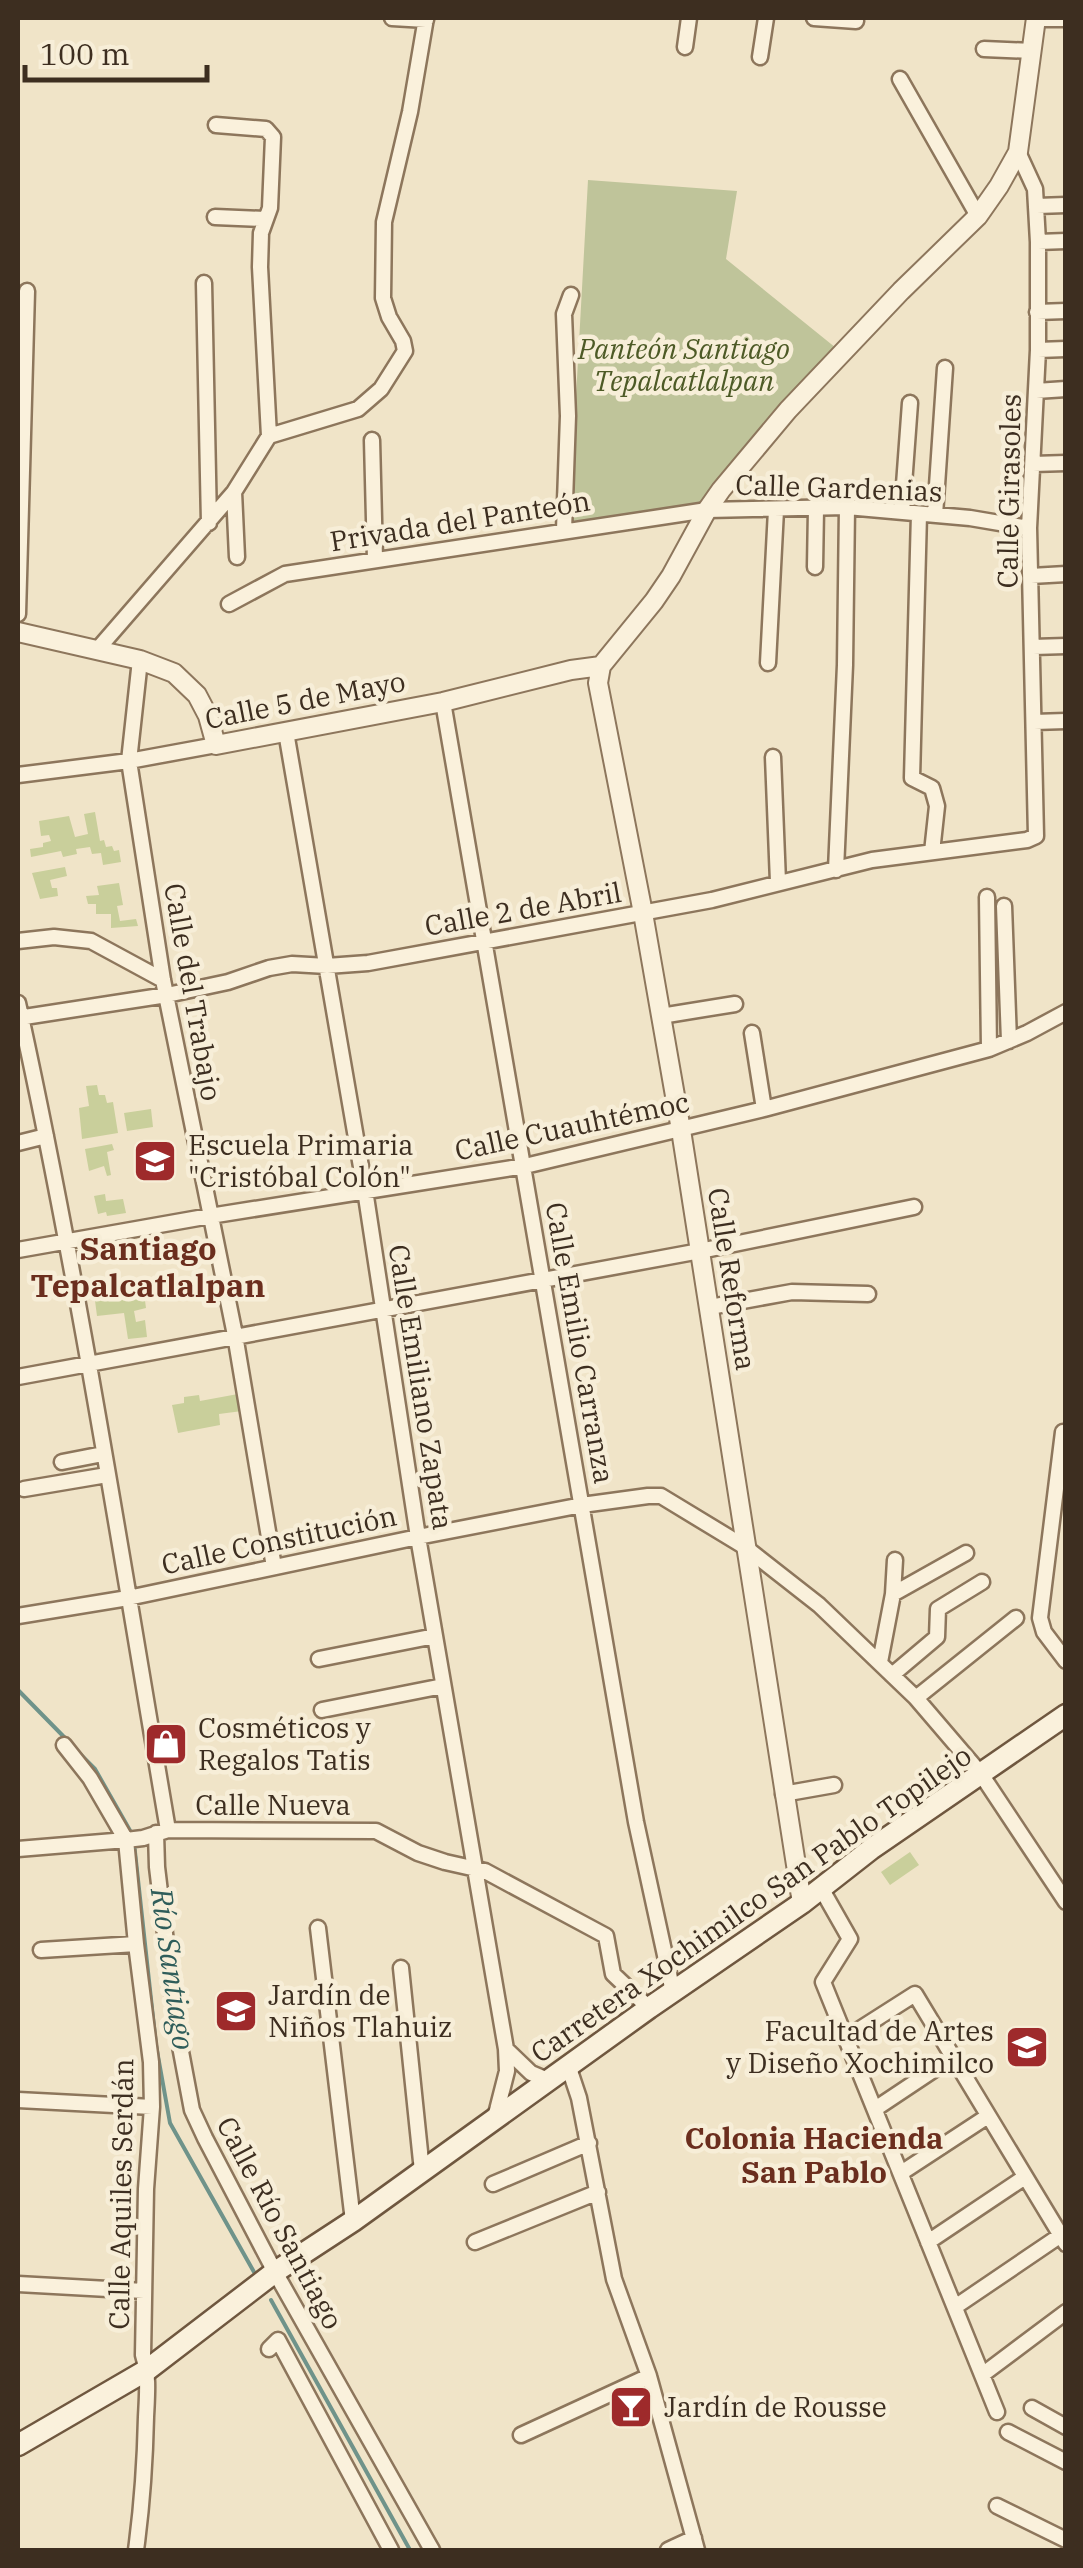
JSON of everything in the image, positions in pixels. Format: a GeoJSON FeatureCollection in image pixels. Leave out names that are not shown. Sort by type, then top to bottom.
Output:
{"type":"FeatureCollection","features":[{"type":"Feature","properties":{"kind":"main road","name":"Carretera Xochimilco San Pablo Topilejo"},"geometry":{"type":"LineString","coordinates":[[18,2445],[147,2370],[275,2272],[353,2221],[648,2008],[802,1903],[871,1849],[1066,1715]]}},
{"type":"Feature","properties":{"kind":"street"},"geometry":{"type":"LineString","coordinates":[[269,436],[358,409],[381,389],[405,351],[383,298],[384,222],[410,112],[426,19],[392,18]]}},
{"type":"Feature","properties":{"kind":"street"},"geometry":{"type":"LineString","coordinates":[[685,47],[689,18]]}},
{"type":"Feature","properties":{"kind":"street"},"geometry":{"type":"LineString","coordinates":[[760,57],[766,18]]}},
{"type":"Feature","properties":{"kind":"street"},"geometry":{"type":"LineString","coordinates":[[814,18],[856,21]]}},
{"type":"Feature","properties":{"kind":"street"},"geometry":{"type":"LineString","coordinates":[[600,666],[672,576],[706,510],[788,410],[978,216],[1018,152],[1036,18],[1066,19]]}},
{"type":"Feature","properties":{"kind":"street"},"geometry":{"type":"LineString","coordinates":[[984,49],[1032,52]]}},
{"type":"Feature","properties":{"kind":"street"},"geometry":{"type":"LineString","coordinates":[[900,78],[978,216]]}},
{"type":"Feature","properties":{"kind":"street"},"geometry":{"type":"LineString","coordinates":[[97,650],[234,492],[269,436],[260,267],[261,234],[270,208],[273,137],[266,129],[216,125]]}},
{"type":"Feature","properties":{"kind":"street","name":"Calle Girasoles"},"geometry":{"type":"LineString","coordinates":[[1018,152],[1035,189],[1038,242],[1038,350],[1029,528],[1036,836]]}},
{"type":"Feature","properties":{"kind":"street"},"geometry":{"type":"LineString","coordinates":[[1037,206],[1066,204]]}},
{"type":"Feature","properties":{"kind":"street"},"geometry":{"type":"LineString","coordinates":[[215,217],[265,219]]}},
{"type":"Feature","properties":{"kind":"street"},"geometry":{"type":"LineString","coordinates":[[1038,242],[1066,241]]}},
{"type":"Feature","properties":{"kind":"street"},"geometry":{"type":"LineString","coordinates":[[204,283],[209,523]]}},
{"type":"Feature","properties":{"kind":"street"},"geometry":{"type":"LineString","coordinates":[[18,614],[27,291]]}},
{"type":"Feature","properties":{"kind":"street"},"geometry":{"type":"LineString","coordinates":[[564,530],[568,416],[564,314],[570,295]]}},
{"type":"Feature","properties":{"kind":"street"},"geometry":{"type":"LineString","coordinates":[[1037,312],[1066,311]]}},
{"type":"Feature","properties":{"kind":"street"},"geometry":{"type":"LineString","coordinates":[[1038,350],[1066,349]]}},
{"type":"Feature","properties":{"kind":"street"},"geometry":{"type":"LineString","coordinates":[[932,852],[938,806],[932,788],[912,778],[927,514],[945,368]]}},
{"type":"Feature","properties":{"kind":"street"},"geometry":{"type":"LineString","coordinates":[[1036,390],[1066,390]]}},
{"type":"Feature","properties":{"kind":"street"},"geometry":{"type":"LineString","coordinates":[[902,512],[910,403]]}},
{"type":"Feature","properties":{"kind":"street"},"geometry":{"type":"LineString","coordinates":[[372,440],[375,560]]}},
{"type":"Feature","properties":{"kind":"street"},"geometry":{"type":"LineString","coordinates":[[1034,464],[1066,463]]}},
{"type":"Feature","properties":{"kind":"street"},"geometry":{"type":"LineString","coordinates":[[234,492],[237,557]]}},
{"type":"Feature","properties":{"kind":"street"},"geometry":{"type":"LineString","coordinates":[[836,870],[847,508]]}},
{"type":"Feature","properties":{"kind":"street","name":"Calle Gardenias"},"geometry":{"type":"LineString","coordinates":[[706,510],[847,508],[970,518],[1029,528]]}},
{"type":"Feature","properties":{"kind":"street"},"geometry":{"type":"LineString","coordinates":[[815,567],[816,509]]}},
{"type":"Feature","properties":{"kind":"street","name":"Privada del Panteón"},"geometry":{"type":"LineString","coordinates":[[230,604],[285,574],[706,510]]}},
{"type":"Feature","properties":{"kind":"street"},"geometry":{"type":"LineString","coordinates":[[768,663],[776,510]]}},
{"type":"Feature","properties":{"kind":"street"},"geometry":{"type":"LineString","coordinates":[[1031,576],[1066,574]]}},
{"type":"Feature","properties":{"kind":"street"},"geometry":{"type":"LineString","coordinates":[[18,632],[140,660],[174,673],[197,695],[216,745]]}},
{"type":"Feature","properties":{"kind":"street"},"geometry":{"type":"LineString","coordinates":[[1033,647],[1066,646]]}},
{"type":"Feature","properties":{"kind":"street","name":"Calle del Trabajo"},"geometry":{"type":"LineString","coordinates":[[140,660],[129,761],[165,987],[236,1336],[274,1566]]}},
{"type":"Feature","properties":{"kind":"street","name":"Calle 5 de Mayo"},"geometry":{"type":"LineString","coordinates":[[18,775],[129,761],[286,732],[600,666]]}},
{"type":"Feature","properties":{"kind":"street","name":"Calle Reforma"},"geometry":{"type":"LineString","coordinates":[[600,666],[598,683],[643,913],[710,1307],[802,1903]]}},
{"type":"Feature","properties":{"kind":"street","name":"Calle Emilio Carranza"},"geometry":{"type":"LineString","coordinates":[[443,702],[636,1822],[673,1992]]}},
{"type":"Feature","properties":{"kind":"street"},"geometry":{"type":"LineString","coordinates":[[1034,722],[1066,721]]}},
{"type":"Feature","properties":{"kind":"street","name":"Calle Emiliano Zapata"},"geometry":{"type":"LineString","coordinates":[[286,732],[506,2049],[507,2071],[495,2118]]}},
{"type":"Feature","properties":{"kind":"street"},"geometry":{"type":"LineString","coordinates":[[773,757],[778,882]]}},
{"type":"Feature","properties":{"kind":"street","name":"Calle 2 de Abril"},"geometry":{"type":"LineString","coordinates":[[19,1013],[165,987],[228,982],[292,964],[368,964],[712,900],[872,860],[1036,836]]}},
{"type":"Feature","properties":{"kind":"street"},"geometry":{"type":"LineString","coordinates":[[987,897],[989,1049]]}},
{"type":"Feature","properties":{"kind":"street"},"geometry":{"type":"LineString","coordinates":[[1004,906],[1009,1041]]}},
{"type":"Feature","properties":{"kind":"street"},"geometry":{"type":"LineString","coordinates":[[18,941],[54,937],[92,941],[165,987]]}},
{"type":"Feature","properties":{"kind":"street"},"geometry":{"type":"LineString","coordinates":[[661,1016],[735,1004]]}},
{"type":"Feature","properties":{"kind":"street","name":"Calle Cuauhtémoc"},"geometry":{"type":"LineString","coordinates":[[18,1250],[525,1166],[681,1130],[989,1049],[1066,1012]]}},
{"type":"Feature","properties":{"kind":"street","name":"Calle Aquiles Serdán"},"geometry":{"type":"LineString","coordinates":[[19,1013],[66,1241],[128,1598],[144,1836],[136,1944],[151,2062],[152,2107],[144,2291],[147,2370],[136,2550]]}},
{"type":"Feature","properties":{"kind":"street"},"geometry":{"type":"LineString","coordinates":[[752,1033],[764,1109]]}},
{"type":"Feature","properties":{"kind":"street"},"geometry":{"type":"LineString","coordinates":[[18,1144],[46,1136]]}},
{"type":"Feature","properties":{"kind":"street"},"geometry":{"type":"LineString","coordinates":[[18,1377],[914,1207]]}},
{"type":"Feature","properties":{"kind":"street"},"geometry":{"type":"LineString","coordinates":[[710,1307],[792,1292],[868,1294]]}},
{"type":"Feature","properties":{"kind":"street"},"geometry":{"type":"LineString","coordinates":[[1063,1432],[1062,1468],[1040,1618],[1044,1632],[1066,1660]]}},
{"type":"Feature","properties":{"kind":"street"},"geometry":{"type":"LineString","coordinates":[[62,1462],[103,1454]]}},
{"type":"Feature","properties":{"kind":"street"},"geometry":{"type":"LineString","coordinates":[[24,1489],[107,1476]]}},
{"type":"Feature","properties":{"kind":"street","name":"Calle Constitución"},"geometry":{"type":"LineString","coordinates":[[18,1616],[128,1598],[582,1505],[662,1496],[746,1547],[819,1605],[916,1698],[981,1774],[1066,1902]]}},
{"type":"Feature","properties":{"kind":"street"},"geometry":{"type":"LineString","coordinates":[[894,1594],[966,1553]]}},
{"type":"Feature","properties":{"kind":"street"},"geometry":{"type":"LineString","coordinates":[[880,1662],[894,1594],[895,1560]]}},
{"type":"Feature","properties":{"kind":"street"},"geometry":{"type":"LineString","coordinates":[[892,1675],[936,1637],[938,1609],[982,1582]]}},
{"type":"Feature","properties":{"kind":"street"},"geometry":{"type":"LineString","coordinates":[[916,1698],[1016,1618]]}},
{"type":"Feature","properties":{"kind":"street"},"geometry":{"type":"LineString","coordinates":[[319,1659],[435,1636]]}},
{"type":"Feature","properties":{"kind":"street"},"geometry":{"type":"LineString","coordinates":[[322,1710],[444,1686]]}},
{"type":"Feature","properties":{"kind":"street"},"geometry":{"type":"LineString","coordinates":[[64,1745],[144,1836]]}},
{"type":"Feature","properties":{"kind":"street"},"geometry":{"type":"LineString","coordinates":[[783,1794],[834,1785]]}},
{"type":"Feature","properties":{"kind":"street","name":"Calle Nueva"},"geometry":{"type":"LineString","coordinates":[[18,1850],[144,1836],[376,1831],[418,1853],[484,1871],[606,1936],[613,1974],[648,2008]]}},
{"type":"Feature","properties":{"kind":"street","name":"Calle Río Santiago"},"geometry":{"type":"LineString","coordinates":[[144,1836],[158,1884],[173,2007],[192,2110],[275,2272],[432,2550]]}},
{"type":"Feature","properties":{"kind":"street"},"geometry":{"type":"LineString","coordinates":[[820,1888],[850,1939],[824,1982],[997,2412]]}},
{"type":"Feature","properties":{"kind":"street"},"geometry":{"type":"LineString","coordinates":[[318,1928],[353,2221]]}},
{"type":"Feature","properties":{"kind":"street"},"geometry":{"type":"LineString","coordinates":[[41,1950],[136,1944]]}},
{"type":"Feature","properties":{"kind":"street"},"geometry":{"type":"LineString","coordinates":[[402,1968],[422,2172]]}},
{"type":"Feature","properties":{"kind":"street"},"geometry":{"type":"LineString","coordinates":[[846,2038],[915,1994],[1063,2239],[955,2307]]}},
{"type":"Feature","properties":{"kind":"street"},"geometry":{"type":"LineString","coordinates":[[506,2049],[531,2073],[550,2081]]}},
{"type":"Feature","properties":{"kind":"street"},"geometry":{"type":"LineString","coordinates":[[875,2109],[954,2057]]}},
{"type":"Feature","properties":{"kind":"street"},"geometry":{"type":"LineString","coordinates":[[568,2068],[580,2098],[614,2278],[648,2376],[696,2544],[668,2550]]}},
{"type":"Feature","properties":{"kind":"street"},"geometry":{"type":"LineString","coordinates":[[18,2100],[152,2107]]}},
{"type":"Feature","properties":{"kind":"street"},"geometry":{"type":"LineString","coordinates":[[900,2173],[988,2116]]}},
{"type":"Feature","properties":{"kind":"street"},"geometry":{"type":"LineString","coordinates":[[493,2184],[589,2143]]}},
{"type":"Feature","properties":{"kind":"street"},"geometry":{"type":"LineString","coordinates":[[928,2242],[1026,2177]]}},
{"type":"Feature","properties":{"kind":"street"},"geometry":{"type":"LineString","coordinates":[[475,2242],[598,2192]]}},
{"type":"Feature","properties":{"kind":"street"},"geometry":{"type":"LineString","coordinates":[[18,2284],[144,2291]]}},
{"type":"Feature","properties":{"kind":"street"},"geometry":{"type":"LineString","coordinates":[[982,2375],[1066,2312]]}},
{"type":"Feature","properties":{"kind":"street"},"geometry":{"type":"LineString","coordinates":[[269,2349],[278,2340],[391,2550]]}},
{"type":"Feature","properties":{"kind":"street"},"geometry":{"type":"LineString","coordinates":[[521,2435],[648,2376]]}},
{"type":"Feature","properties":{"kind":"street"},"geometry":{"type":"LineString","coordinates":[[1032,2408],[1066,2427]]}},
{"type":"Feature","properties":{"kind":"street"},"geometry":{"type":"LineString","coordinates":[[1008,2432],[1066,2462]]}},
{"type":"Feature","properties":{"kind":"street"},"geometry":{"type":"LineString","coordinates":[[997,2506],[1066,2540]]}},
{"type":"Feature","properties":{"kind":"green space","name":"Panteón Santiago Tepalcatlalpan"},"geometry":{"type":"Polygon","coordinates":[[[588,180],[737,191],[726,259],[836,348],[699,509],[569,523],[588,180]]]}},
{"type":"Feature","properties":{"kind":"green space"},"geometry":{"type":"Polygon","coordinates":[[[95,812],[100,841],[104,840],[106,847],[112,846],[114,851],[119,850],[121,862],[103,865],[101,853],[92,854],[90,847],[63,857],[61,851],[31,857],[30,849],[51,841],[49,835],[41,836],[39,821],[69,816],[75,837],[88,834],[84,814],[95,812]]]}},
{"type":"Feature","properties":{"kind":"green space"},"geometry":{"type":"Polygon","coordinates":[[[65,867],[67,876],[50,880],[58,896],[40,899],[32,873],[65,867]]]}},
{"type":"Feature","properties":{"kind":"green space"},"geometry":{"type":"Polygon","coordinates":[[[119,883],[123,905],[117,906],[120,921],[136,919],[138,926],[111,928],[111,914],[96,914],[96,904],[88,904],[86,896],[99,895],[97,886],[119,883]]]}},
{"type":"Feature","properties":{"kind":"green space"},"geometry":{"type":"Polygon","coordinates":[[[97,1085],[99,1095],[105,1095],[107,1103],[113,1102],[118,1133],[82,1139],[79,1108],[89,1106],[86,1086],[97,1085]]]}},
{"type":"Feature","properties":{"kind":"green space"},"geometry":{"type":"Polygon","coordinates":[[[151,1109],[153,1127],[127,1131],[124,1113],[151,1109]]]}},
{"type":"Feature","properties":{"kind":"green space"},"geometry":{"type":"Polygon","coordinates":[[[112,1144],[114,1150],[107,1152],[111,1175],[107,1176],[104,1166],[89,1171],[85,1149],[112,1144]]]}},
{"type":"Feature","properties":{"kind":"green space"},"geometry":{"type":"Polygon","coordinates":[[[105,1194],[106,1201],[123,1199],[126,1213],[98,1214],[94,1196],[105,1194]]]}},
{"type":"Feature","properties":{"kind":"green space"},"geometry":{"type":"Polygon","coordinates":[[[143,1286],[146,1308],[134,1311],[136,1322],[145,1320],[147,1337],[128,1339],[124,1313],[97,1316],[94,1293],[143,1286]]]}},
{"type":"Feature","properties":{"kind":"green space"},"geometry":{"type":"Polygon","coordinates":[[[238,1394],[242,1411],[219,1414],[220,1425],[178,1433],[172,1405],[184,1403],[184,1397],[199,1395],[200,1401],[238,1394]]]}},
{"type":"Feature","properties":{"kind":"green space"},"geometry":{"type":"Polygon","coordinates":[[[910,1852],[919,1865],[890,1885],[881,1872],[910,1852]]]}},
{"type":"Feature","properties":{"kind":"waterway","name":"Río Santiago"},"geometry":{"type":"LineString","coordinates":[[18,1690],[67,1740]]}},
{"type":"Feature","properties":{"kind":"waterway","name":"Río Santiago"},"geometry":{"type":"LineString","coordinates":[[77,1751],[95,1769],[132,1834]]}},
{"type":"Feature","properties":{"kind":"waterway","name":"Río Santiago"},"geometry":{"type":"LineString","coordinates":[[134,1843],[156,2045],[170,2123],[254,2272]]}},
{"type":"Feature","properties":{"kind":"waterway","name":"Río Santiago"},"geometry":{"type":"LineString","coordinates":[[271,2300],[410,2550]]}},
{"type":"Feature","properties":{"kind":"place","name":"Escuela Primaria \"Cristóbal Colón\""},"geometry":{"type":"Point","coordinates":[155,1161]}},
{"type":"Feature","properties":{"kind":"place","name":"Cosméticos y Regalos Tatis"},"geometry":{"type":"Point","coordinates":[166,1744]}},
{"type":"Feature","properties":{"kind":"place","name":"Jardín de Niños Tlahuiz"},"geometry":{"type":"Point","coordinates":[236,2011]}},
{"type":"Feature","properties":{"kind":"place","name":"Facultad de Artes y Diseño Xochimilco"},"geometry":{"type":"Point","coordinates":[1027,2047]}},
{"type":"Feature","properties":{"kind":"place","name":"Jardín de Rousse"},"geometry":{"type":"Point","coordinates":[631,2407]}},
{"type":"Feature","properties":{"kind":"district","name":"Santiago Tepalcatlalpan"},"geometry":{"type":"Point","coordinates":[148,1268]}},
{"type":"Feature","properties":{"kind":"district","name":"Colonia Hacienda San Pablo"},"geometry":{"type":"Point","coordinates":[814,2156]}}]}
